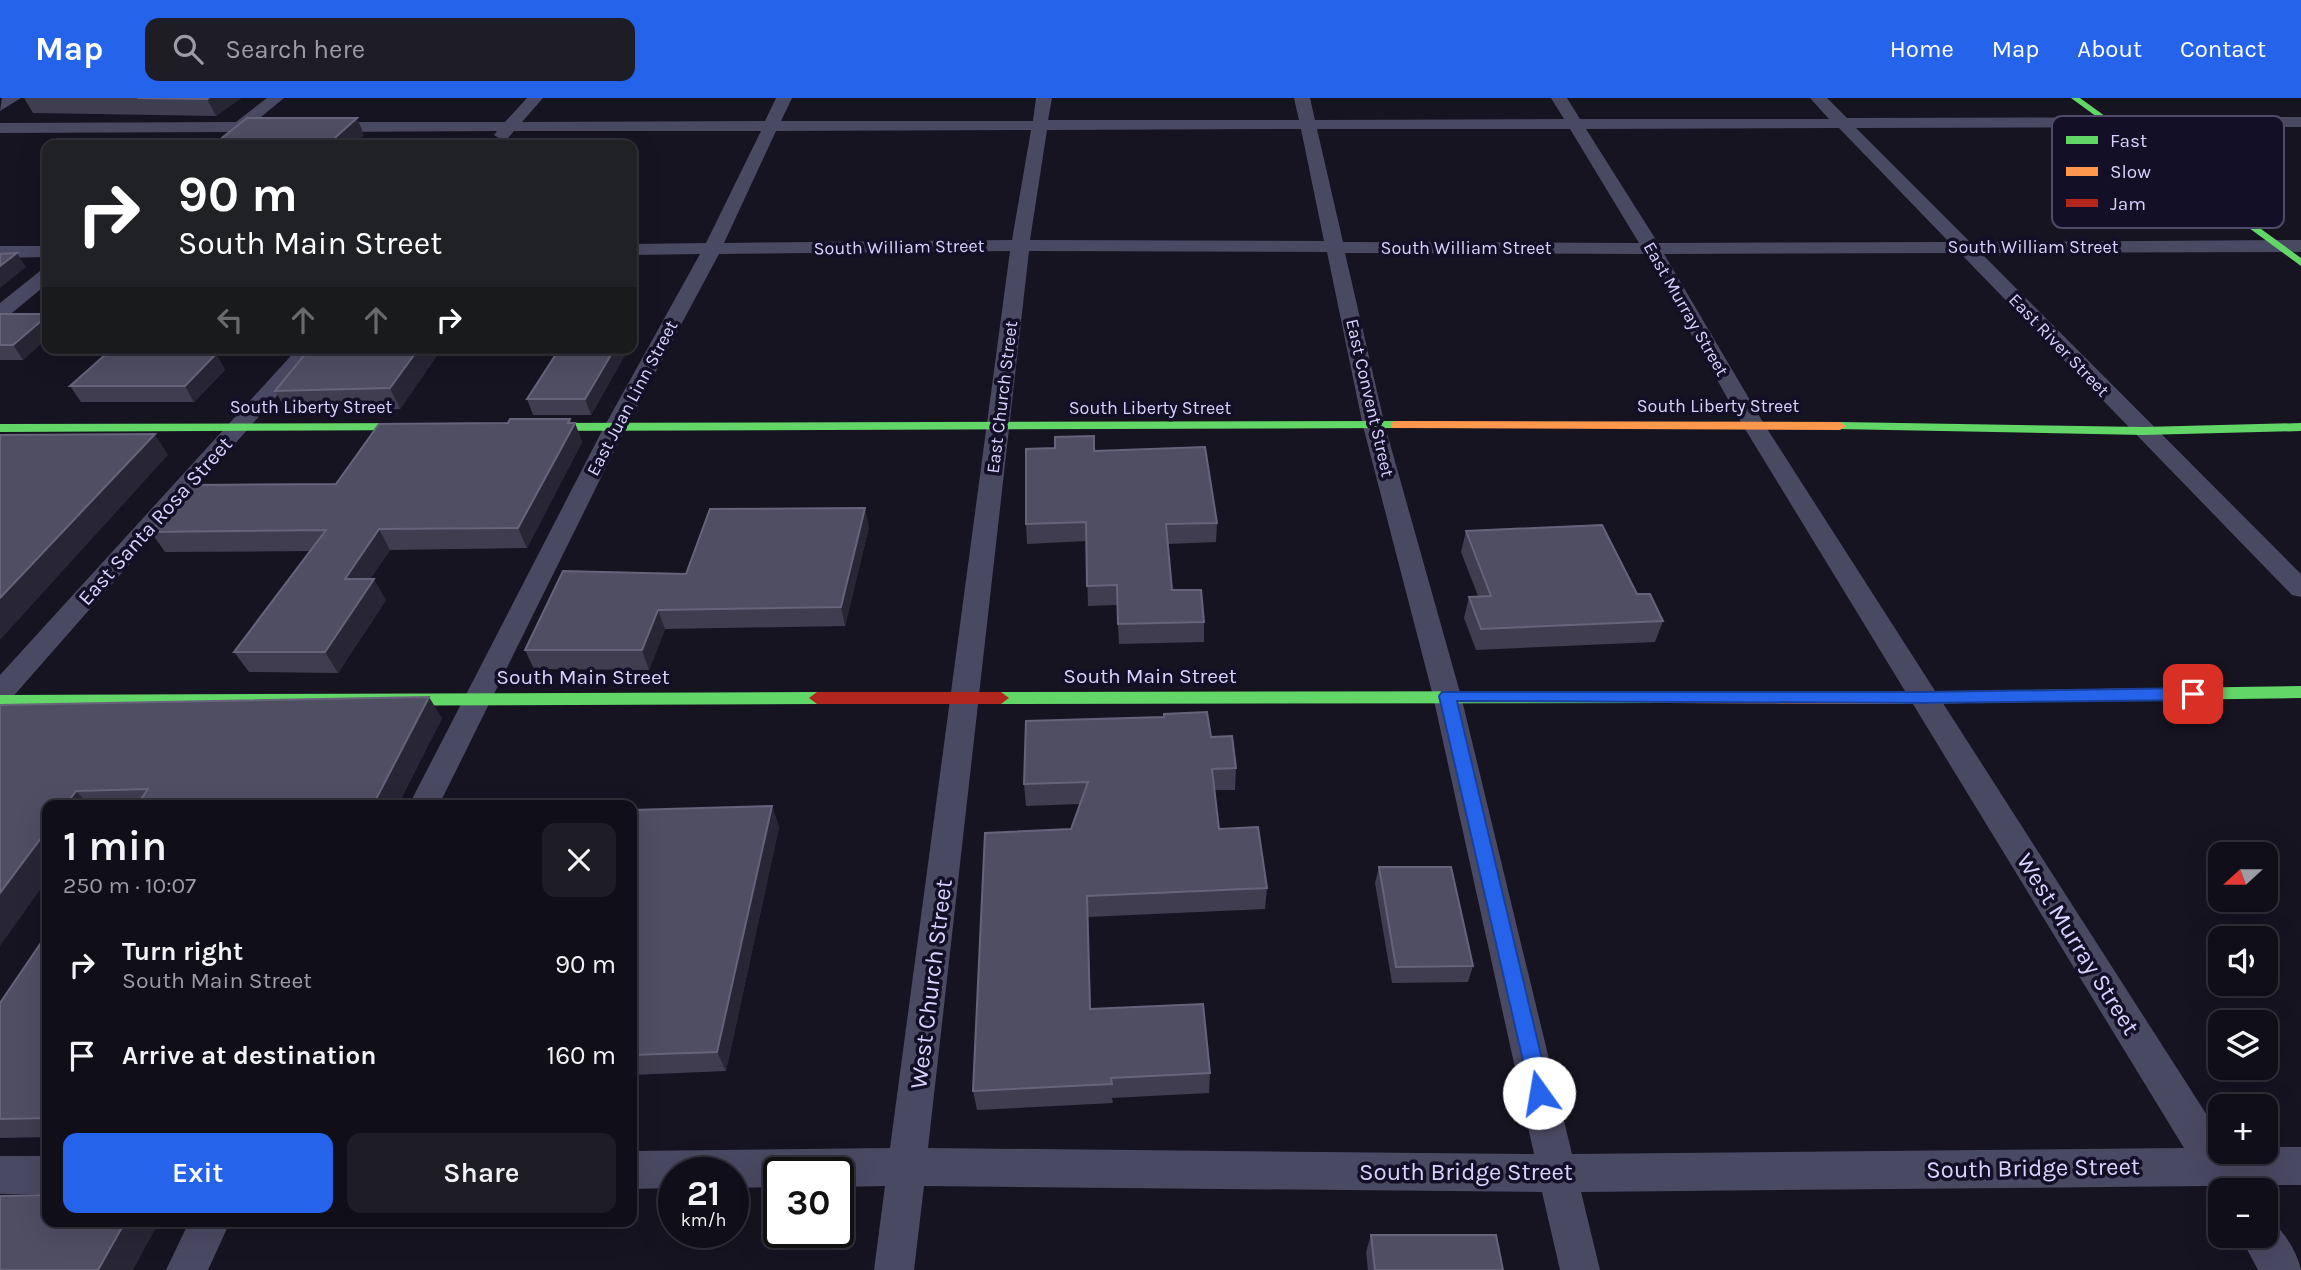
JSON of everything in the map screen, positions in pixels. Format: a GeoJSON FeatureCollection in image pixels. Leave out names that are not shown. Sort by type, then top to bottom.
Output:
{"type":"FeatureCollection","features":[{"type":"Feature","properties":{"kind":"street"},"geometry":{"type":"LineString","coordinates":[[0,106],[13,98]]}},
{"type":"Feature","properties":{"kind":"street"},"geometry":{"type":"LineString","coordinates":[[223,140],[276,98]]}},
{"type":"Feature","properties":{"kind":"street"},"geometry":{"type":"LineString","coordinates":[[497,140],[535,98]]}},
{"type":"Feature","properties":{"kind":"street","name":"East Juan Linn Street"},"geometry":{"type":"LineString","coordinates":[[427,800],[615,428],[712,249],[769,124],[784,98]]}},
{"type":"Feature","properties":{"kind":"street","name":"East Church Street"},"geometry":{"type":"LineString","coordinates":[[965,697],[1020,245],[1044,98]]}},
{"type":"Feature","properties":{"kind":"street","name":"East Convent Street"},"geometry":{"type":"LineString","coordinates":[[1302,98],[1374,426],[1447,696],[1580,1270]]}},
{"type":"Feature","properties":{"kind":"street","name":"East Murray Street"},"geometry":{"type":"LineString","coordinates":[[1559,98],[1652,249],[1753,424],[1924,698]]}},
{"type":"Feature","properties":{"kind":"street","name":"East River Street"},"geometry":{"type":"LineString","coordinates":[[1818,98],[2301,589]]}},
{"type":"Feature","properties":{"kind":"street"},"geometry":{"type":"LineString","coordinates":[[2075,98],[2100,116]]}},
{"type":"Feature","properties":{"kind":"street"},"geometry":{"type":"LineString","coordinates":[[0,128],[2052,121]]}},
{"type":"Feature","properties":{"kind":"street"},"geometry":{"type":"LineString","coordinates":[[2253,228],[2301,263]]}},
{"type":"Feature","properties":{"kind":"street","name":"South William Street"},"geometry":{"type":"LineString","coordinates":[[637,250],[1020,245],[1652,249],[2301,246]]}},
{"type":"Feature","properties":{"kind":"street"},"geometry":{"type":"LineString","coordinates":[[0,252],[42,252]]}},
{"type":"Feature","properties":{"kind":"street"},"geometry":{"type":"LineString","coordinates":[[0,313],[42,279]]}},
{"type":"Feature","properties":{"kind":"street","name":"East Santa Rosa Street"},"geometry":{"type":"LineString","coordinates":[[0,693],[304,354]]}},
{"type":"Feature","properties":{"kind":"street","name":"South Liberty Street"},"geometry":{"type":"LineString","coordinates":[[504,427],[999,428],[1753,424],[2143,431],[2301,428]]}},
{"type":"Feature","properties":{"kind":"street","name":"South Liberty Street"},"geometry":{"type":"LineString","coordinates":[[0,428],[448,427]]}},
{"type":"Feature","properties":{"kind":"street","name":"South Main Street"},"geometry":{"type":"LineString","coordinates":[[0,701],[1447,696],[1924,698],[2301,692]]}},
{"type":"Feature","properties":{"kind":"street","name":"West Church Street"},"geometry":{"type":"LineString","coordinates":[[894,1270],[909,1167],[965,697]]}},
{"type":"Feature","properties":{"kind":"street","name":"West Murray Street"},"geometry":{"type":"LineString","coordinates":[[1924,698],[2224,1178]]}},
{"type":"Feature","properties":{"kind":"street","name":"South Bridge Street"},"geometry":{"type":"LineString","coordinates":[[637,1170],[909,1167],[2224,1178],[2301,1166]]}},
{"type":"Feature","properties":{"kind":"street"},"geometry":{"type":"LineString","coordinates":[[0,1175],[42,1175]]}},
{"type":"Feature","properties":{"kind":"street"},"geometry":{"type":"LineString","coordinates":[[186,1270],[208,1227]]}},
{"type":"Feature","properties":{"kind":"street"},"geometry":{"type":"LineString","coordinates":[[2268,1248],[2282,1270]]}},
{"type":"Feature","properties":{"kind":"building"},"geometry":{"type":"Polygon","coordinates":[[[137,98],[209,98],[207,99],[137,98]]]}},
{"type":"Feature","properties":{"kind":"building"},"geometry":{"type":"Polygon","coordinates":[[[247,118],[357,118],[333,140],[219,140],[247,118]]]}},
{"type":"Feature","properties":{"kind":"building"},"geometry":{"type":"Polygon","coordinates":[[[17,253],[0,266],[0,254],[17,253]]]}},
{"type":"Feature","properties":{"kind":"building"},"geometry":{"type":"Polygon","coordinates":[[[0,314],[42,314],[42,320],[13,345],[0,345],[0,314]]]}},
{"type":"Feature","properties":{"kind":"building"},"geometry":{"type":"Polygon","coordinates":[[[216,354],[185,386],[70,386],[105,355],[216,354]]]}},
{"type":"Feature","properties":{"kind":"building"},"geometry":{"type":"Polygon","coordinates":[[[305,354],[415,354],[390,388],[275,391],[305,354]]]}},
{"type":"Feature","properties":{"kind":"building"},"geometry":{"type":"Polygon","coordinates":[[[556,354],[611,354],[585,399],[527,399],[556,354]]]}},
{"type":"Feature","properties":{"kind":"building"},"geometry":{"type":"Polygon","coordinates":[[[510,419],[570,419],[568,423],[575,423],[518,528],[379,529],[345,579],[374,579],[325,652],[234,652],[326,530],[151,532],[191,485],[336,484],[379,424],[508,423],[510,419]]]}},
{"type":"Feature","properties":{"kind":"building"},"geometry":{"type":"Polygon","coordinates":[[[155,434],[0,598],[0,435],[155,434]]]}},
{"type":"Feature","properties":{"kind":"building"},"geometry":{"type":"Polygon","coordinates":[[[1094,436],[1094,451],[1205,447],[1217,523],[1166,524],[1172,590],[1201,590],[1204,622],[1118,624],[1117,585],[1087,586],[1086,522],[1026,524],[1026,449],[1055,448],[1055,437],[1094,436]]]}},
{"type":"Feature","properties":{"kind":"building"},"geometry":{"type":"Polygon","coordinates":[[[865,508],[841,607],[658,610],[642,650],[525,650],[563,571],[686,574],[710,509],[865,508]]]}},
{"type":"Feature","properties":{"kind":"building"},"geometry":{"type":"Polygon","coordinates":[[[1602,525],[1637,594],[1650,594],[1663,621],[1481,629],[1469,597],[1491,596],[1466,531],[1602,525]]]}},
{"type":"Feature","properties":{"kind":"building"},"geometry":{"type":"Polygon","coordinates":[[[429,697],[376,800],[140,800],[148,789],[76,791],[70,800],[42,800],[42,837],[0,893],[0,705],[429,697]]]}},
{"type":"Feature","properties":{"kind":"building"},"geometry":{"type":"Polygon","coordinates":[[[1207,712],[1211,737],[1232,736],[1236,768],[1212,769],[1219,829],[1258,827],[1267,888],[1087,896],[1090,1009],[1203,1004],[1210,1073],[1111,1078],[1112,1084],[973,1091],[985,833],[1071,829],[1088,782],[1024,784],[1026,721],[1164,717],[1164,714],[1207,712]]]}},
{"type":"Feature","properties":{"kind":"building"},"geometry":{"type":"Polygon","coordinates":[[[772,806],[717,1052],[637,1055],[637,810],[772,806]]]}},
{"type":"Feature","properties":{"kind":"building"},"geometry":{"type":"Polygon","coordinates":[[[1379,867],[1451,867],[1473,966],[1396,967],[1379,867]]]}},
{"type":"Feature","properties":{"kind":"building"},"geometry":{"type":"Polygon","coordinates":[[[42,941],[42,1118],[0,1119],[0,1003],[42,941]]]}},
{"type":"Feature","properties":{"kind":"building"},"geometry":{"type":"Polygon","coordinates":[[[42,1195],[42,1227],[122,1227],[98,1270],[0,1270],[0,1196],[42,1195]]]}},
{"type":"Feature","properties":{"kind":"building"},"geometry":{"type":"Polygon","coordinates":[[[1371,1235],[1496,1235],[1503,1270],[1375,1270],[1371,1235]]]}},
{"type":"Feature","properties":{"kind":"traffic: fast"},"geometry":{"type":"LineString","coordinates":[[2075,98],[2100,116]]}},
{"type":"Feature","properties":{"kind":"traffic: fast"},"geometry":{"type":"LineString","coordinates":[[2253,228],[2301,263]]}},
{"type":"Feature","properties":{"kind":"traffic: fast"},"geometry":{"type":"LineString","coordinates":[[524,427],[1396,425]]}},
{"type":"Feature","properties":{"kind":"traffic: fast"},"geometry":{"type":"LineString","coordinates":[[1840,426],[2143,431],[2301,427]]}},
{"type":"Feature","properties":{"kind":"traffic: fast"},"geometry":{"type":"LineString","coordinates":[[0,428],[428,427]]}},
{"type":"Feature","properties":{"kind":"traffic: fast"},"geometry":{"type":"LineString","coordinates":[[1898,698],[2301,692]]}},
{"type":"Feature","properties":{"kind":"traffic: fast"},"geometry":{"type":"LineString","coordinates":[[1001,698],[1667,697]]}},
{"type":"Feature","properties":{"kind":"traffic: fast"},"geometry":{"type":"LineString","coordinates":[[0,701],[817,698]]}},
{"type":"Feature","properties":{"kind":"traffic: slow"},"geometry":{"type":"LineString","coordinates":[[1396,425],[1840,426]]}},
{"type":"Feature","properties":{"kind":"traffic: slow"},"geometry":{"type":"LineString","coordinates":[[1667,697],[1898,698]]}},
{"type":"Feature","properties":{"kind":"traffic: jam"},"geometry":{"type":"LineString","coordinates":[[817,698],[1001,698]]}},
{"type":"Feature","properties":{"kind":"route"},"geometry":{"type":"LineString","coordinates":[[1539,1093],[1447,696],[1924,698],[2193,694]]}}]}
